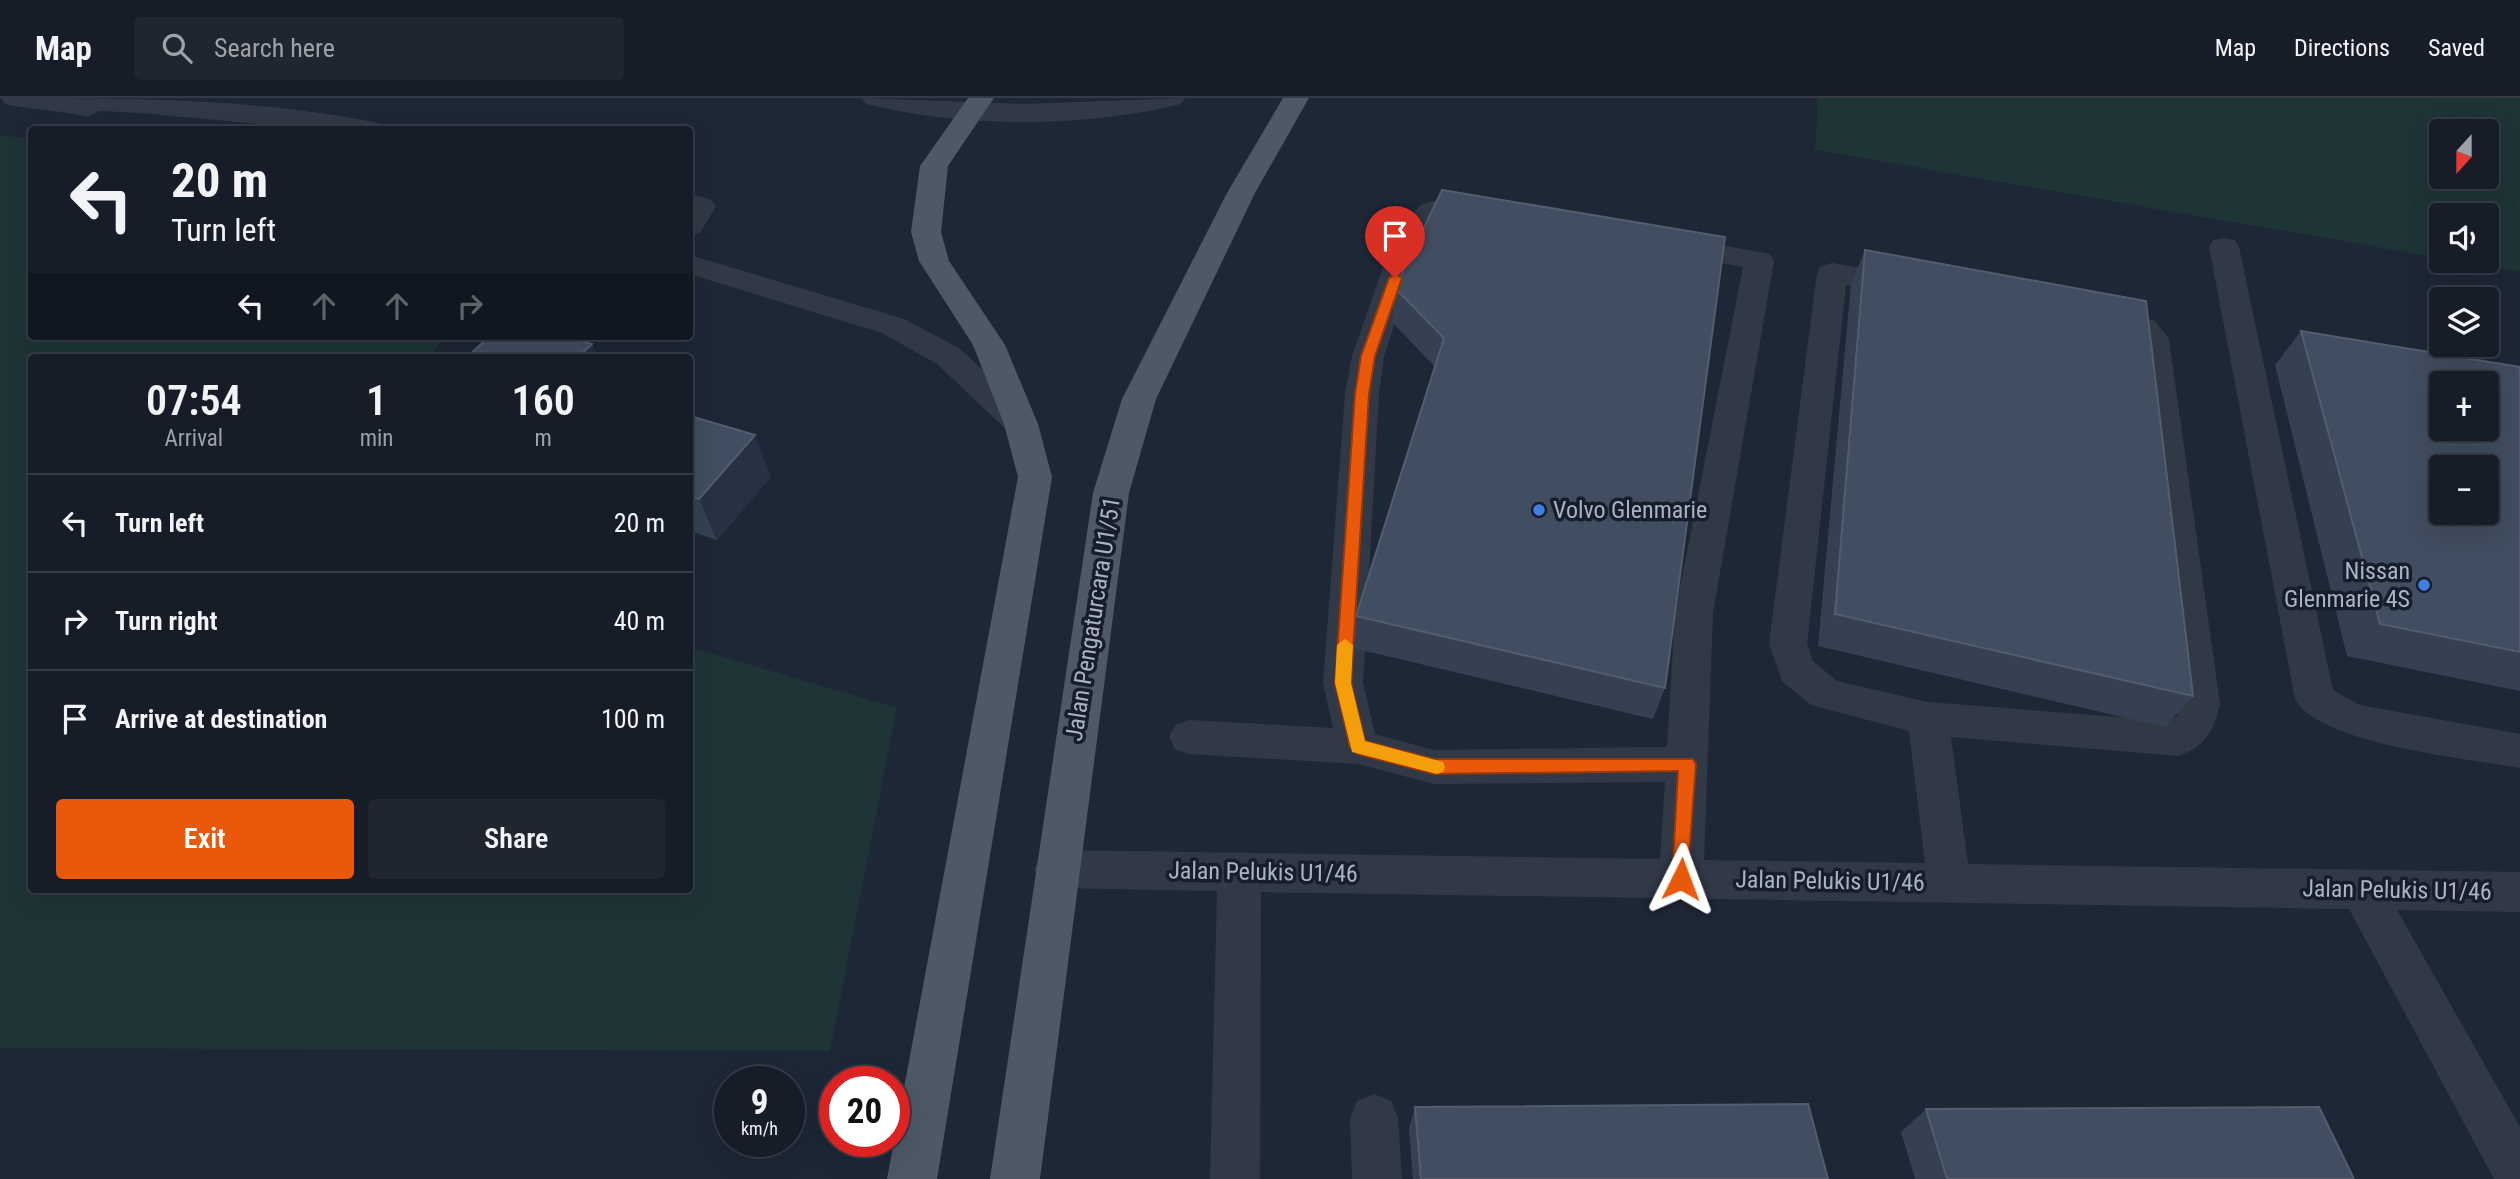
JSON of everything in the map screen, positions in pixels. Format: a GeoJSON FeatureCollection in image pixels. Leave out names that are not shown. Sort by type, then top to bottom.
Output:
{"type":"FeatureCollection","features":[{"type":"Feature","properties":{"kind":"main road"},"geometry":{"type":"LineString","coordinates":[[912,1179],[1035,477],[1021,424],[989,345],[934,261],[926,232],[934,166],[981,98]]}},
{"type":"Feature","properties":{"kind":"main road","name":"Jalan Pengaturcara U1/51"},"geometry":{"type":"LineString","coordinates":[[1016,1179],[1056,869],[1111,493],[1139,399],[1241,193],[1296,98]]}},
{"type":"Feature","properties":{"kind":"street"},"geometry":{"type":"LineString","coordinates":[[14,98],[181,106],[262,113],[347,126]]}},
{"type":"Feature","properties":{"kind":"street"},"geometry":{"type":"LineString","coordinates":[[875,98],[920,107],[1018,113],[1149,103],[1172,98]]}},
{"type":"Feature","properties":{"kind":"street"},"geometry":{"type":"LineString","coordinates":[[63,102],[156,126]]}},
{"type":"Feature","properties":{"kind":"street"},"geometry":{"type":"LineString","coordinates":[[693,203],[701,206],[693,221]]}},
{"type":"Feature","properties":{"kind":"street"},"geometry":{"type":"LineString","coordinates":[[1358,747],[1343,683],[1361,407],[1368,356],[1413,225],[1433,210],[1507,215]]}},
{"type":"Feature","properties":{"kind":"street"},"geometry":{"type":"LineString","coordinates":[[1640,239],[1759,261],[1694,613],[1681,879]]}},
{"type":"Feature","properties":{"kind":"street"},"geometry":{"type":"LineString","coordinates":[[2224,247],[2258,352],[2315,699],[2352,720],[2520,751]]}},
{"type":"Feature","properties":{"kind":"street"},"geometry":{"type":"LineString","coordinates":[[693,265],[893,326],[948,356],[1021,424]]}},
{"type":"Feature","properties":{"kind":"street"},"geometry":{"type":"LineString","coordinates":[[1832,273],[2124,321],[2144,328],[2153,339],[2200,704],[2195,725],[2178,739],[1928,719],[1825,694],[1796,670],[1788,644],[1832,273]]}},
{"type":"Feature","properties":{"kind":"street"},"geometry":{"type":"LineString","coordinates":[[1928,719],[1949,883]]}},
{"type":"Feature","properties":{"kind":"street"},"geometry":{"type":"LineString","coordinates":[[1189,737],[1358,747],[1434,767],[1687,764]]}},
{"type":"Feature","properties":{"kind":"street","name":"Jalan Pelukis U1/46"},"geometry":{"type":"LineString","coordinates":[[1056,869],[2520,892]]}},
{"type":"Feature","properties":{"kind":"street"},"geometry":{"type":"LineString","coordinates":[[1236,1179],[1239,872]]}},
{"type":"Feature","properties":{"kind":"street"},"geometry":{"type":"LineString","coordinates":[[2362,890],[2520,1176]]}},
{"type":"Feature","properties":{"kind":"street"},"geometry":{"type":"LineString","coordinates":[[1374,1118],[1377,1179]]}},
{"type":"Feature","properties":{"kind":"green space"},"geometry":{"type":"Polygon","coordinates":[[[1818,98],[2520,98],[2520,272],[2499,268],[2499,203],[2429,203],[2429,256],[1815,150],[1818,98]]]}},
{"type":"Feature","properties":{"kind":"green space"},"geometry":{"type":"Polygon","coordinates":[[[0,135],[28,139],[28,340],[442,340],[432,354],[28,354],[28,893],[693,893],[693,648],[897,708],[830,1051],[0,1048],[0,135]]]}},
{"type":"Feature","properties":{"kind":"building","name":"Volvo Glenmarie"},"geometry":{"type":"Polygon","coordinates":[[[1442,190],[1725,237],[1665,688],[1356,616],[1444,338],[1395,288],[1442,190]]]}},
{"type":"Feature","properties":{"kind":"building"},"geometry":{"type":"Polygon","coordinates":[[[1865,250],[2146,301],[2193,696],[1835,614],[1865,250]]]}},
{"type":"Feature","properties":{"kind":"building","name":"Nissan Glenmarie 4S"},"geometry":{"type":"Polygon","coordinates":[[[2301,331],[2429,352],[2429,357],[2459,357],[2520,367],[2520,652],[2380,624],[2301,331]]]}},
{"type":"Feature","properties":{"kind":"building"},"geometry":{"type":"Polygon","coordinates":[[[486,340],[578,340],[592,344],[581,354],[470,354],[486,340]]]}},
{"type":"Feature","properties":{"kind":"building"},"geometry":{"type":"Polygon","coordinates":[[[693,417],[755,435],[699,499],[693,497],[693,417]]]}},
{"type":"Feature","properties":{"kind":"building"},"geometry":{"type":"Polygon","coordinates":[[[1808,1104],[1828,1179],[1421,1179],[1415,1107],[1808,1104]]]}},
{"type":"Feature","properties":{"kind":"building"},"geometry":{"type":"Polygon","coordinates":[[[2319,1107],[2354,1179],[1947,1179],[1926,1109],[2319,1107]]]}},
{"type":"Feature","properties":{"kind":"slow traffic"},"geometry":{"type":"LineString","coordinates":[[1345,645],[1343,683],[1358,747],[1437,767]]}},
{"type":"Feature","properties":{"kind":"place","name":"Volvo Glenmarie"},"geometry":{"type":"Point","coordinates":[1539,510]}},
{"type":"Feature","properties":{"kind":"place","name":"Nissan Glenmarie 4S"},"geometry":{"type":"Point","coordinates":[2424,585]}},
{"type":"Feature","properties":{"kind":"route"},"geometry":{"type":"LineString","coordinates":[[1395,278],[1368,356],[1362,394],[1343,683],[1358,747],[1434,767],[1687,764],[1681,879]]}}]}
